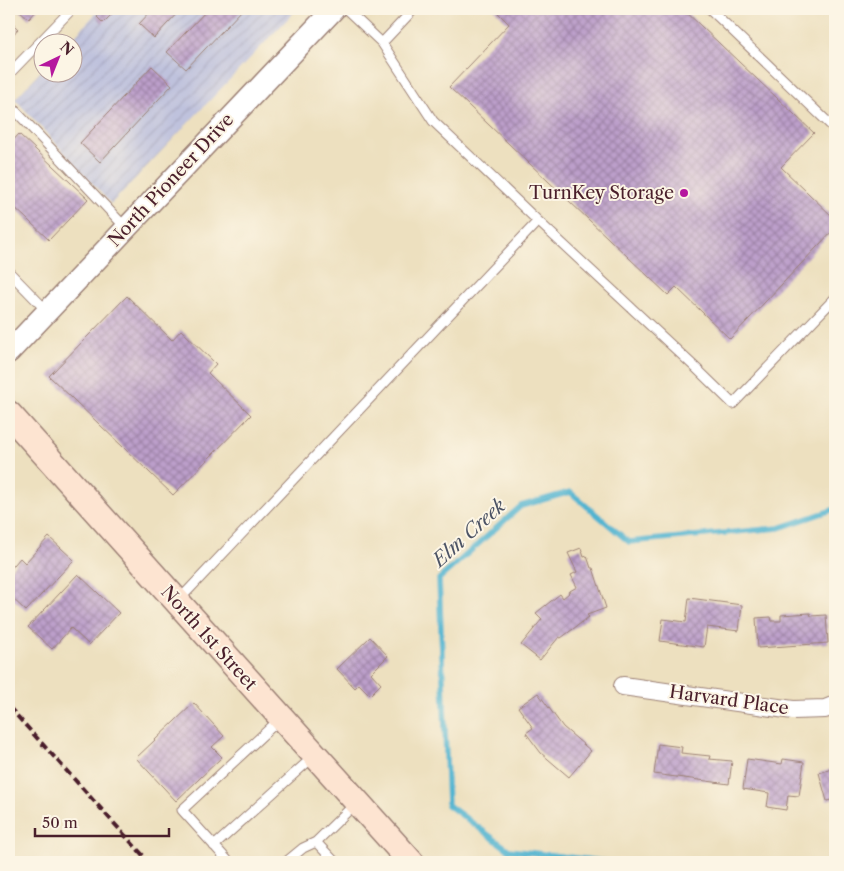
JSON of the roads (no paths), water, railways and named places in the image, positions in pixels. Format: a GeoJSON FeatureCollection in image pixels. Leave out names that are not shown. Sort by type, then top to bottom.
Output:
{"type":"FeatureCollection","features":[{"type":"Feature","properties":{"kind":"main road","name":"North 1st Street"},"geometry":{"type":"LineString","coordinates":[[9,414],[356,803],[411,862]]}},
{"type":"Feature","properties":{"kind":"street","name":"North Pioneer Drive"},"geometry":{"type":"LineString","coordinates":[[9,352],[334,9]]}},
{"type":"Feature","properties":{"kind":"street","name":"Harvard Place"},"geometry":{"type":"LineString","coordinates":[[623,686],[793,710],[825,709],[835,705]]}},
{"type":"Feature","properties":{"kind":"lane"},"geometry":{"type":"LineString","coordinates":[[9,74],[72,9]]}},
{"type":"Feature","properties":{"kind":"lane"},"geometry":{"type":"LineString","coordinates":[[346,9],[382,43],[432,121],[733,404],[835,298]]}},
{"type":"Feature","properties":{"kind":"lane"},"geometry":{"type":"LineString","coordinates":[[382,43],[414,9]]}},
{"type":"Feature","properties":{"kind":"lane"},"geometry":{"type":"LineString","coordinates":[[710,9],[835,129]]}},
{"type":"Feature","properties":{"kind":"lane"},"geometry":{"type":"LineString","coordinates":[[9,104],[126,228]]}},
{"type":"Feature","properties":{"kind":"lane"},"geometry":{"type":"LineString","coordinates":[[177,602],[538,221]]}},
{"type":"Feature","properties":{"kind":"lane"},"geometry":{"type":"LineString","coordinates":[[9,272],[48,311]]}},
{"type":"Feature","properties":{"kind":"lane"},"geometry":{"type":"LineString","coordinates":[[229,862],[182,810],[281,718]]}},
{"type":"Feature","properties":{"kind":"lane"},"geometry":{"type":"LineString","coordinates":[[214,846],[314,755]]}},
{"type":"Feature","properties":{"kind":"lane"},"geometry":{"type":"LineString","coordinates":[[286,862],[303,848],[316,842],[356,803]]}},
{"type":"Feature","properties":{"kind":"lane"},"geometry":{"type":"LineString","coordinates":[[316,842],[335,862]]}},
{"type":"Feature","properties":{"kind":"waterway","name":"Elm Creek"},"geometry":{"type":"LineString","coordinates":[[609,862],[509,850],[448,805],[439,579],[521,506],[570,492],[629,542],[779,528],[835,509]]}},
{"type":"Feature","properties":{"kind":"railway"},"geometry":{"type":"LineString","coordinates":[[9,707],[149,862]]}},
{"type":"Feature","properties":{"kind":"place","name":"TurnKey Storage"},"geometry":{"type":"Point","coordinates":[684,193]}}]}
